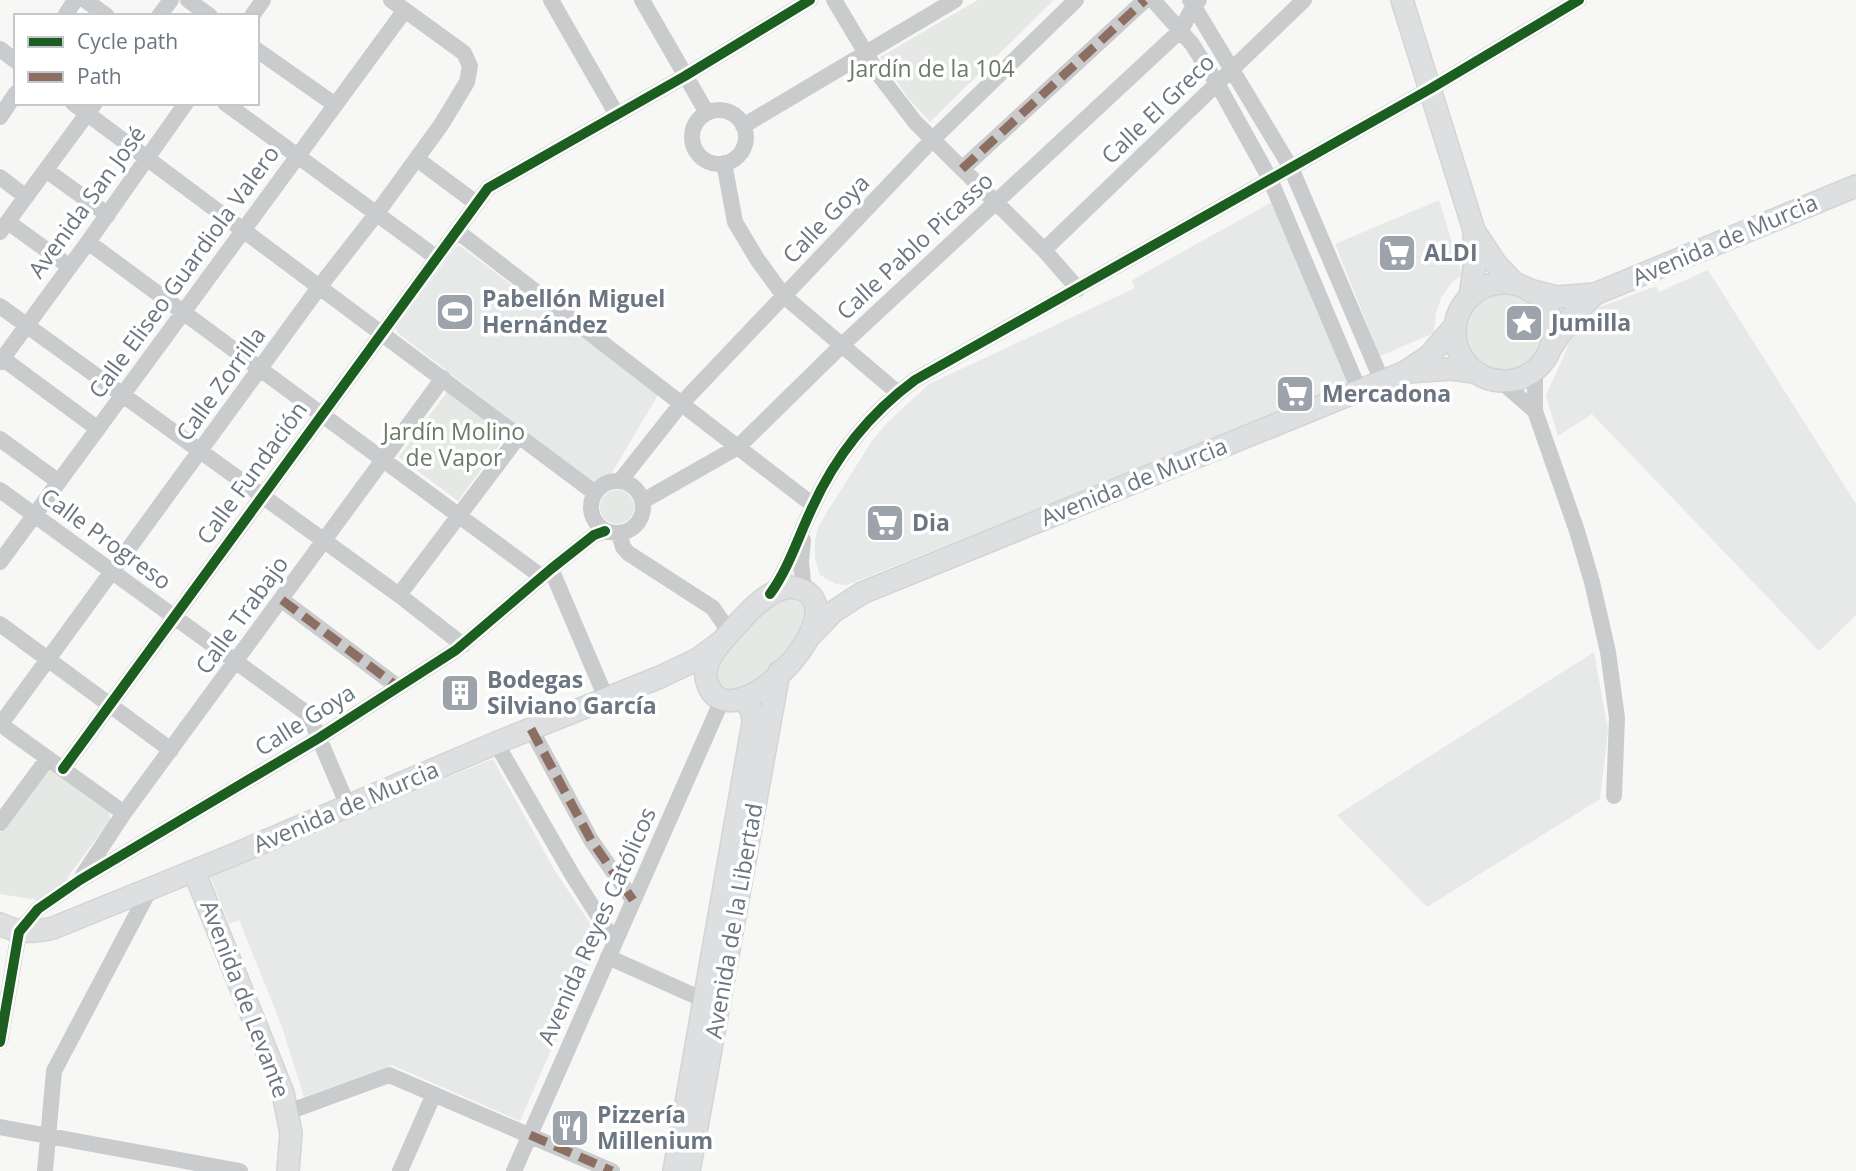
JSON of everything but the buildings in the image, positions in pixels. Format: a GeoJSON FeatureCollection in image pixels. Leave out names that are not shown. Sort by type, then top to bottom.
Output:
{"type":"FeatureCollection","features":[{"type":"Feature","properties":{"kind":"main road"},"geometry":{"type":"LineString","coordinates":[[1402,0],[1474,230],[1475,262],[1470,297]]}},
{"type":"Feature","properties":{"kind":"main road","name":"Avenida de Murcia"},"geometry":{"type":"LineString","coordinates":[[1522,287],[1557,297],[1595,294],[1856,186]]}},
{"type":"Feature","properties":{"kind":"main road"},"geometry":{"type":"LineString","coordinates":[[1474,230],[1496,264],[1542,301],[1551,315],[1551,348],[1535,371],[1521,379],[1503,383],[1474,372],[1459,352],[1455,327],[1463,305],[1483,287],[1499,283],[1522,287]]}},
{"type":"Feature","properties":{"kind":"main road","name":"Avenida de Murcia"},"geometry":{"type":"LineString","coordinates":[[1551,348],[1569,320],[1595,294]]}},
{"type":"Feature","properties":{"kind":"main road","name":"Avenida de Murcia"},"geometry":{"type":"LineString","coordinates":[[862,593],[1405,372],[1429,356],[1455,327]]}},
{"type":"Feature","properties":{"kind":"main road","name":"Avenida de Murcia"},"geometry":{"type":"LineString","coordinates":[[1405,372],[1451,369],[1474,372]]}},
{"type":"Feature","properties":{"kind":"main road"},"geometry":{"type":"LineString","coordinates":[[715,693],[706,679],[707,668],[726,637],[770,594],[790,587],[834,598],[862,593]]}},
{"type":"Feature","properties":{"kind":"main road"},"geometry":{"type":"LineString","coordinates":[[806,592],[817,609],[809,637]]}},
{"type":"Feature","properties":{"kind":"main road"},"geometry":{"type":"LineString","coordinates":[[666,675],[682,678],[733,702],[744,699],[779,672],[833,612],[862,593]]}},
{"type":"Feature","properties":{"kind":"main road","name":"Avenida de Murcia"},"geometry":{"type":"LineString","coordinates":[[6,930],[34,932],[53,928],[150,889],[496,743],[666,675],[698,659],[726,637]]}},
{"type":"Feature","properties":{"kind":"main road","name":"Avenida de la Libertad"},"geometry":{"type":"LineString","coordinates":[[689,1171],[779,672]]}},
{"type":"Feature","properties":{"kind":"main road"},"geometry":{"type":"LineString","coordinates":[[674,1171],[753,723],[752,711],[744,699]]}},
{"type":"Feature","properties":{"kind":"main road","name":"Avenida de Levante"},"geometry":{"type":"LineString","coordinates":[[194,871],[265,1045],[288,1112],[291,1142],[288,1171]]}},
{"type":"Feature","properties":{"kind":"street"},"geometry":{"type":"LineString","coordinates":[[85,0],[104,14]]}},
{"type":"Feature","properties":{"kind":"street"},"geometry":{"type":"LineString","coordinates":[[188,0],[207,14]]}},
{"type":"Feature","properties":{"kind":"street","name":"Calle Fundación"},"geometry":{"type":"LineString","coordinates":[[63,769],[488,188],[685,76],[810,0]]}},
{"type":"Feature","properties":{"kind":"street"},"geometry":{"type":"LineString","coordinates":[[834,0],[898,102],[1044,250],[1078,289]]}},
{"type":"Feature","properties":{"kind":"street"},"geometry":{"type":"LineString","coordinates":[[743,126],[955,0]]}},
{"type":"Feature","properties":{"kind":"street","name":"Calle Goya"},"geometry":{"type":"LineString","coordinates":[[620,481],[681,404],[933,139],[1076,0]]}},
{"type":"Feature","properties":{"kind":"street"},"geometry":{"type":"LineString","coordinates":[[962,169],[1145,0]]}},
{"type":"Feature","properties":{"kind":"street"},"geometry":{"type":"LineString","coordinates":[[1153,0],[1181,30],[1218,85],[1270,179],[1359,390]]}},
{"type":"Feature","properties":{"kind":"street","name":"Calle El Greco"},"geometry":{"type":"LineString","coordinates":[[1044,250],[1304,0]]}},
{"type":"Feature","properties":{"kind":"street"},"geometry":{"type":"LineString","coordinates":[[770,594],[781,579],[813,505],[836,464],[874,414],[915,380],[1430,89],[1579,0]]}},
{"type":"Feature","properties":{"kind":"street"},"geometry":{"type":"LineString","coordinates":[[555,1],[617,115]]}},
{"type":"Feature","properties":{"kind":"street"},"geometry":{"type":"LineString","coordinates":[[1194,2],[1291,167],[1382,381]]}},
{"type":"Feature","properties":{"kind":"street","name":"Calle Pablo Picasso"},"geometry":{"type":"LineString","coordinates":[[643,501],[738,447],[842,345],[1181,30],[1194,2]]}},
{"type":"Feature","properties":{"kind":"street"},"geometry":{"type":"LineString","coordinates":[[650,3],[685,76],[707,113]]}},
{"type":"Feature","properties":{"kind":"street","name":"Calle Zorrilla"},"geometry":{"type":"LineString","coordinates":[[0,724],[320,286],[377,214],[461,94],[470,66],[464,53],[398,5]]}},
{"type":"Feature","properties":{"kind":"street","name":"Calle Eliseo Guardiola Valero"},"geometry":{"type":"LineString","coordinates":[[0,562],[6,543],[34,516],[298,156],[398,5]]}},
{"type":"Feature","properties":{"kind":"street"},"geometry":{"type":"LineString","coordinates":[[259,51],[334,104]]}},
{"type":"Feature","properties":{"kind":"street"},"geometry":{"type":"LineString","coordinates":[[0,117],[14,96]]}},
{"type":"Feature","properties":{"kind":"street","name":"Avenida San José"},"geometry":{"type":"LineString","coordinates":[[1,360],[108,215],[185,105]]}},
{"type":"Feature","properties":{"kind":"street"},"geometry":{"type":"LineString","coordinates":[[228,105],[437,258]]}},
{"type":"Feature","properties":{"kind":"street"},"geometry":{"type":"LineString","coordinates":[[70,267],[4,227],[91,108],[148,158],[595,493]]}},
{"type":"Feature","properties":{"kind":"street"},"geometry":{"type":"LineString","coordinates":[[717,110],[728,112],[737,117],[743,126],[745,145],[740,153],[724,163],[714,164],[705,160],[693,145],[694,127],[707,113],[717,110]]}},
{"type":"Feature","properties":{"kind":"street"},"geometry":{"type":"LineString","coordinates":[[417,159],[476,202]]}},
{"type":"Feature","properties":{"kind":"street"},"geometry":{"type":"LineString","coordinates":[[724,163],[735,222],[784,296],[898,393]]}},
{"type":"Feature","properties":{"kind":"street"},"geometry":{"type":"LineString","coordinates":[[46,170],[108,215]]}},
{"type":"Feature","properties":{"kind":"street"},"geometry":{"type":"LineString","coordinates":[[0,177],[26,197]]}},
{"type":"Feature","properties":{"kind":"street"},"geometry":{"type":"LineString","coordinates":[[457,231],[813,505]]}},
{"type":"Feature","properties":{"kind":"street"},"geometry":{"type":"LineString","coordinates":[[88,242],[460,515],[546,573],[606,698]]}},
{"type":"Feature","properties":{"kind":"street"},"geometry":{"type":"LineString","coordinates":[[0,306],[399,595],[463,645]]}},
{"type":"Feature","properties":{"kind":"street"},"geometry":{"type":"LineString","coordinates":[[1,360],[98,429]]}},
{"type":"Feature","properties":{"kind":"street"},"geometry":{"type":"LineString","coordinates":[[1535,371],[1535,411],[1580,543],[1608,652],[1617,718],[1614,796]]}},
{"type":"Feature","properties":{"kind":"street","name":"Calle Trabajo"},"geometry":{"type":"LineString","coordinates":[[80,880],[124,813],[443,378]]}},
{"type":"Feature","properties":{"kind":"street"},"geometry":{"type":"LineString","coordinates":[[1503,383],[1535,411]]}},
{"type":"Feature","properties":{"kind":"street"},"geometry":{"type":"LineString","coordinates":[[399,595],[519,436]]}},
{"type":"Feature","properties":{"kind":"street"},"geometry":{"type":"LineString","coordinates":[[0,439],[59,482]]}},
{"type":"Feature","properties":{"kind":"street"},"geometry":{"type":"LineString","coordinates":[[612,532],[634,527],[642,513],[643,501],[637,490],[620,481],[607,483],[595,493],[591,508],[595,522],[612,532],[628,553],[713,607],[726,637]]}},
{"type":"Feature","properties":{"kind":"street","name":"Calle Progreso"},"geometry":{"type":"LineString","coordinates":[[0,490],[309,715],[348,806]]}},
{"type":"Feature","properties":{"kind":"street"},"geometry":{"type":"LineString","coordinates":[[804,527],[801,562],[806,592]]}},
{"type":"Feature","properties":{"kind":"street","name":"Calle Goya"},"geometry":{"type":"LineString","coordinates":[[6,930],[80,880],[318,737],[463,645],[594,535],[612,532]]}},
{"type":"Feature","properties":{"kind":"street"},"geometry":{"type":"LineString","coordinates":[[282,600],[398,687]]}},
{"type":"Feature","properties":{"kind":"street"},"geometry":{"type":"LineString","coordinates":[[0,625],[171,750]]}},
{"type":"Feature","properties":{"kind":"street","name":"Avenida Reyes Católicos"},"geometry":{"type":"LineString","coordinates":[[514,1171],[633,900],[715,693]]}},
{"type":"Feature","properties":{"kind":"street"},"geometry":{"type":"LineString","coordinates":[[0,724],[124,813]]}},
{"type":"Feature","properties":{"kind":"street"},"geometry":{"type":"LineString","coordinates":[[531,729],[592,839],[633,900]]}},
{"type":"Feature","properties":{"kind":"street"},"geometry":{"type":"LineString","coordinates":[[496,743],[614,941]]}},
{"type":"Feature","properties":{"kind":"street"},"geometry":{"type":"LineString","coordinates":[[0,823],[48,758]]}},
{"type":"Feature","properties":{"kind":"street"},"geometry":{"type":"LineString","coordinates":[[45,1171],[54,1072],[150,889]]}},
{"type":"Feature","properties":{"kind":"street"},"geometry":{"type":"LineString","coordinates":[[0,1042],[6,930]]}},
{"type":"Feature","properties":{"kind":"street"},"geometry":{"type":"LineString","coordinates":[[608,957],[704,1000]]}},
{"type":"Feature","properties":{"kind":"street"},"geometry":{"type":"LineString","coordinates":[[288,1112],[389,1076],[606,1170]]}},
{"type":"Feature","properties":{"kind":"street"},"geometry":{"type":"LineString","coordinates":[[400,1171],[434,1094]]}},
{"type":"Feature","properties":{"kind":"street"},"geometry":{"type":"LineString","coordinates":[[0,1128],[160,1164],[240,1171]]}},
{"type":"Feature","properties":{"kind":"shaded area","name":"ALDI"},"geometry":{"type":"Polygon","coordinates":[[[1439,200],[1462,275],[1452,282],[1441,298],[1434,333],[1380,356],[1335,244],[1439,200]]]}},
{"type":"Feature","properties":{"kind":"shaded area"},"geometry":{"type":"Polygon","coordinates":[[[1272,202],[1348,385],[847,585],[836,584],[820,575],[815,559],[815,541],[818,528],[827,512],[872,441],[887,423],[929,384],[1135,288],[1132,280],[1272,202]]]}},
{"type":"Feature","properties":{"kind":"shaded area"},"geometry":{"type":"Polygon","coordinates":[[[460,246],[658,395],[611,474],[592,483],[398,333],[396,328],[456,247],[460,246]]]}},
{"type":"Feature","properties":{"kind":"shaded area"},"geometry":{"type":"Polygon","coordinates":[[[1708,270],[1856,504],[1856,615],[1819,651],[1592,414],[1558,436],[1546,396],[1580,319],[1587,312],[1656,286],[1659,292],[1708,270]]]}},
{"type":"Feature","properties":{"kind":"shaded area"},"geometry":{"type":"Polygon","coordinates":[[[1594,652],[1608,730],[1600,799],[1427,907],[1337,815],[1594,652]]]}},
{"type":"Feature","properties":{"kind":"shaded area"},"geometry":{"type":"Polygon","coordinates":[[[493,759],[555,871],[600,938],[520,1121],[392,1065],[304,1097],[281,1024],[239,920],[229,924],[209,873],[493,759]]]}},
{"type":"Feature","properties":{"kind":"green space","name":"Jardín de la 104"},"geometry":{"type":"Polygon","coordinates":[[[978,0],[1054,0],[930,122],[908,98],[880,57],[978,0]]]}},
{"type":"Feature","properties":{"kind":"green space"},"geometry":{"type":"Polygon","coordinates":[[[1505,291],[1521,295],[1534,303],[1542,316],[1546,332],[1542,348],[1534,361],[1521,369],[1505,373],[1489,369],[1476,361],[1468,348],[1464,332],[1468,316],[1476,303],[1489,295],[1505,291]]]}},
{"type":"Feature","properties":{"kind":"green space","name":"Jardín Molino de Vapor"},"geometry":{"type":"Polygon","coordinates":[[[447,392],[505,437],[458,501],[399,457],[447,392]]]}},
{"type":"Feature","properties":{"kind":"green space"},"geometry":{"type":"Polygon","coordinates":[[[617,490],[629,495],[634,507],[629,519],[617,524],[605,519],[600,507],[605,495],[617,490]]]}},
{"type":"Feature","properties":{"kind":"green space"},"geometry":{"type":"Polygon","coordinates":[[[785,596],[809,606],[794,644],[770,669],[743,691],[719,688],[715,669],[718,659],[768,608],[785,596]]]}},
{"type":"Feature","properties":{"kind":"green space"},"geometry":{"type":"Polygon","coordinates":[[[49,768],[109,811],[110,820],[59,889],[38,900],[0,894],[0,833],[49,768]]]}},
{"type":"Feature","properties":{"kind":"marked path"},"geometry":{"type":"LineString","coordinates":[[962,169],[1145,0]]}},
{"type":"Feature","properties":{"kind":"marked path"},"geometry":{"type":"LineString","coordinates":[[282,600],[398,687]]}},
{"type":"Feature","properties":{"kind":"marked path"},"geometry":{"type":"LineString","coordinates":[[531,729],[591,840],[633,900]]}},
{"type":"Feature","properties":{"kind":"marked path"},"geometry":{"type":"LineString","coordinates":[[530,1135],[612,1171]]}},
{"type":"Feature","properties":{"kind":"cycle path"},"geometry":{"type":"LineString","coordinates":[[63,769],[488,188],[685,76],[810,0]]}},
{"type":"Feature","properties":{"kind":"cycle path"},"geometry":{"type":"LineString","coordinates":[[770,594],[788,563],[831,471],[855,437],[883,407],[915,380],[1430,89],[1579,0]]}},
{"type":"Feature","properties":{"kind":"cycle path"},"geometry":{"type":"LineString","coordinates":[[0,1042],[19,932],[38,909],[80,880],[319,738],[456,650],[551,569],[594,535],[605,531]]}},
{"type":"Feature","properties":{"kind":"place","name":"ALDI"},"geometry":{"type":"Point","coordinates":[1397,253]}},
{"type":"Feature","properties":{"kind":"place","name":"Pabellón Miguel Hernández"},"geometry":{"type":"Point","coordinates":[455,312]}},
{"type":"Feature","properties":{"kind":"place","name":"Jumilla"},"geometry":{"type":"Point","coordinates":[1524,323]}},
{"type":"Feature","properties":{"kind":"place","name":"Mercadona"},"geometry":{"type":"Point","coordinates":[1295,394]}},
{"type":"Feature","properties":{"kind":"place","name":"Dia"},"geometry":{"type":"Point","coordinates":[885,523]}},
{"type":"Feature","properties":{"kind":"place","name":"Bodegas Silviano García"},"geometry":{"type":"Point","coordinates":[460,693]}},
{"type":"Feature","properties":{"kind":"place","name":"Pizzería Millenium"},"geometry":{"type":"Point","coordinates":[570,1128]}}]}
